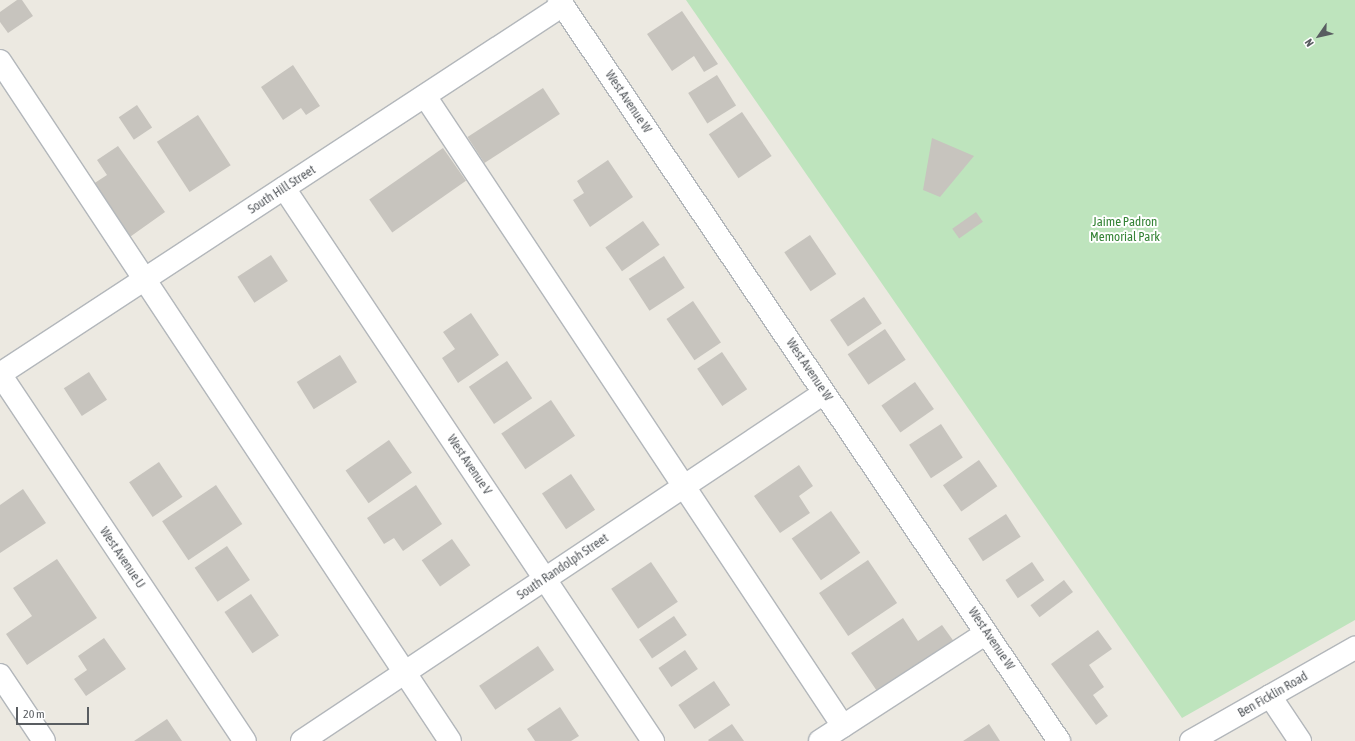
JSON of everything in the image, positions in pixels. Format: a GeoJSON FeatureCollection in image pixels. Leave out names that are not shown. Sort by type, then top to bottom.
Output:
{"type":"FeatureCollection","features":[{"type":"Feature","properties":{"kind":"street","name":"South Hill Street"},"geometry":{"type":"LineString","coordinates":[[0,374],[426,96],[561,3]]}},
{"type":"Feature","properties":{"kind":"street","name":"West Avenue W"},"geometry":{"type":"LineString","coordinates":[[561,3],[1059,741]]}},
{"type":"Feature","properties":{"kind":"street"},"geometry":{"type":"LineString","coordinates":[[0,61],[450,741]]}},
{"type":"Feature","properties":{"kind":"street"},"geometry":{"type":"LineString","coordinates":[[426,96],[842,726]]}},
{"type":"Feature","properties":{"kind":"street","name":"West Avenue V"},"geometry":{"type":"LineString","coordinates":[[284,188],[653,741]]}},
{"type":"Feature","properties":{"kind":"street","name":"West Avenue U"},"geometry":{"type":"LineString","coordinates":[[0,374],[245,741]]}},
{"type":"Feature","properties":{"kind":"street","name":"South Randolph Street"},"geometry":{"type":"LineString","coordinates":[[302,741],[824,393]]}},
{"type":"Feature","properties":{"kind":"street"},"geometry":{"type":"LineString","coordinates":[[820,741],[986,633]]}},
{"type":"Feature","properties":{"kind":"street","name":"Ben Ficklin Road"},"geometry":{"type":"LineString","coordinates":[[1191,741],[1355,648]]}},
{"type":"Feature","properties":{"kind":"street"},"geometry":{"type":"LineString","coordinates":[[0,675],[44,741]]}},
{"type":"Feature","properties":{"kind":"street"},"geometry":{"type":"LineString","coordinates":[[1270,696],[1300,741]]}},
{"type":"Feature","properties":{"kind":"green space","name":"Jaime Padron Memorial Park"},"geometry":{"type":"Polygon","coordinates":[[[686,0],[1355,0],[1355,620],[1182,718],[686,0]]]}},
{"type":"Feature","properties":{"kind":"building"},"geometry":{"type":"Polygon","coordinates":[[[17,0],[22,0],[33,16],[8,33],[0,22],[0,12],[17,0]]]}},
{"type":"Feature","properties":{"kind":"building"},"geometry":{"type":"Polygon","coordinates":[[[682,11],[718,64],[704,72],[694,56],[672,71],[647,34],[682,11]]]}},
{"type":"Feature","properties":{"kind":"building"},"geometry":{"type":"Polygon","coordinates":[[[293,65],[320,106],[306,115],[301,108],[283,120],[261,87],[293,65]]]}},
{"type":"Feature","properties":{"kind":"building"},"geometry":{"type":"Polygon","coordinates":[[[717,75],[736,106],[707,124],[688,93],[717,75]]]}},
{"type":"Feature","properties":{"kind":"building"},"geometry":{"type":"Polygon","coordinates":[[[543,88],[560,114],[484,163],[468,137],[543,88]]]}},
{"type":"Feature","properties":{"kind":"building"},"geometry":{"type":"Polygon","coordinates":[[[137,105],[152,127],[134,140],[119,117],[137,105]]]}},
{"type":"Feature","properties":{"kind":"building"},"geometry":{"type":"Polygon","coordinates":[[[742,112],[772,156],[738,178],[709,134],[742,112]]]}},
{"type":"Feature","properties":{"kind":"building"},"geometry":{"type":"Polygon","coordinates":[[[198,115],[231,165],[190,192],[157,142],[198,115]]]}},
{"type":"Feature","properties":{"kind":"building"},"geometry":{"type":"Polygon","coordinates":[[[932,138],[974,156],[940,197],[923,190],[932,138]]]}},
{"type":"Feature","properties":{"kind":"building"},"geometry":{"type":"Polygon","coordinates":[[[118,146],[165,212],[127,239],[90,186],[107,175],[97,160],[118,146]]]}},
{"type":"Feature","properties":{"kind":"building"},"geometry":{"type":"Polygon","coordinates":[[[443,148],[466,181],[392,232],[369,200],[443,148]]]}},
{"type":"Feature","properties":{"kind":"building"},"geometry":{"type":"Polygon","coordinates":[[[608,160],[633,197],[590,227],[573,200],[584,193],[577,181],[608,160]]]}},
{"type":"Feature","properties":{"kind":"building"},"geometry":{"type":"Polygon","coordinates":[[[976,212],[983,222],[959,238],[952,229],[976,212]]]}},
{"type":"Feature","properties":{"kind":"building"},"geometry":{"type":"Polygon","coordinates":[[[643,221],[660,245],[622,271],[605,247],[643,221]]]}},
{"type":"Feature","properties":{"kind":"building"},"geometry":{"type":"Polygon","coordinates":[[[810,235],[836,274],[811,291],[784,252],[810,235]]]}},
{"type":"Feature","properties":{"kind":"building"},"geometry":{"type":"Polygon","coordinates":[[[271,255],[288,281],[254,303],[237,277],[271,255]]]}},
{"type":"Feature","properties":{"kind":"building"},"geometry":{"type":"Polygon","coordinates":[[[664,256],[685,288],[649,311],[629,279],[664,256]]]}},
{"type":"Feature","properties":{"kind":"building"},"geometry":{"type":"Polygon","coordinates":[[[864,297],[882,324],[848,346],[830,320],[864,297]]]}},
{"type":"Feature","properties":{"kind":"building"},"geometry":{"type":"Polygon","coordinates":[[[693,301],[721,342],[694,360],[666,319],[693,301]]]}},
{"type":"Feature","properties":{"kind":"building"},"geometry":{"type":"Polygon","coordinates":[[[471,313],[499,355],[458,383],[442,358],[455,349],[443,332],[471,313]]]}},
{"type":"Feature","properties":{"kind":"building"},"geometry":{"type":"Polygon","coordinates":[[[885,329],[906,360],[868,385],[848,354],[885,329]]]}},
{"type":"Feature","properties":{"kind":"building"},"geometry":{"type":"Polygon","coordinates":[[[722,352],[747,389],[722,406],[697,369],[722,352]]]}},
{"type":"Feature","properties":{"kind":"building"},"geometry":{"type":"Polygon","coordinates":[[[340,355],[357,382],[314,409],[297,382],[340,355]]]}},
{"type":"Feature","properties":{"kind":"building"},"geometry":{"type":"Polygon","coordinates":[[[507,361],[532,398],[494,424],[469,387],[507,361]]]}},
{"type":"Feature","properties":{"kind":"building"},"geometry":{"type":"Polygon","coordinates":[[[89,372],[107,400],[82,416],[64,388],[89,372]]]}},
{"type":"Feature","properties":{"kind":"building"},"geometry":{"type":"Polygon","coordinates":[[[915,382],[934,409],[900,433],[881,406],[915,382]]]}},
{"type":"Feature","properties":{"kind":"building"},"geometry":{"type":"Polygon","coordinates":[[[551,400],[575,436],[525,469],[501,434],[551,400]]]}},
{"type":"Feature","properties":{"kind":"building"},"geometry":{"type":"Polygon","coordinates":[[[941,424],[963,458],[931,478],[909,445],[941,424]]]}},
{"type":"Feature","properties":{"kind":"building"},"geometry":{"type":"Polygon","coordinates":[[[389,440],[412,473],[369,503],[346,470],[389,440]]]}},
{"type":"Feature","properties":{"kind":"building"},"geometry":{"type":"Polygon","coordinates":[[[979,460],[997,486],[961,511],[943,485],[979,460]]]}},
{"type":"Feature","properties":{"kind":"building"},"geometry":{"type":"Polygon","coordinates":[[[159,462],[182,497],[153,517],[129,482],[159,462]]]}},
{"type":"Feature","properties":{"kind":"building"},"geometry":{"type":"Polygon","coordinates":[[[799,465],[813,486],[799,496],[810,513],[780,533],[754,496],[799,465]]]}},
{"type":"Feature","properties":{"kind":"building"},"geometry":{"type":"Polygon","coordinates":[[[571,474],[595,510],[566,529],[542,494],[571,474]]]}},
{"type":"Feature","properties":{"kind":"building"},"geometry":{"type":"Polygon","coordinates":[[[216,485],[242,524],[188,560],[162,521],[216,485]]]}},
{"type":"Feature","properties":{"kind":"building"},"geometry":{"type":"Polygon","coordinates":[[[416,485],[442,524],[403,551],[394,538],[384,544],[367,518],[416,485]]]}},
{"type":"Feature","properties":{"kind":"building"},"geometry":{"type":"Polygon","coordinates":[[[23,489],[46,523],[0,553],[0,505],[23,489]]]}},
{"type":"Feature","properties":{"kind":"building"},"geometry":{"type":"Polygon","coordinates":[[[831,511],[860,553],[821,580],[792,539],[831,511]]]}},
{"type":"Feature","properties":{"kind":"building"},"geometry":{"type":"Polygon","coordinates":[[[1006,514],[1021,537],[983,561],[968,539],[1006,514]]]}},
{"type":"Feature","properties":{"kind":"building"},"geometry":{"type":"Polygon","coordinates":[[[452,539],[470,565],[440,586],[422,560],[452,539]]]}},
{"type":"Feature","properties":{"kind":"building"},"geometry":{"type":"Polygon","coordinates":[[[227,546],[250,580],[218,602],[195,568],[227,546]]]}},
{"type":"Feature","properties":{"kind":"building"},"geometry":{"type":"Polygon","coordinates":[[[57,559],[97,618],[27,665],[6,634],[32,616],[13,588],[57,559]]]}},
{"type":"Feature","properties":{"kind":"building"},"geometry":{"type":"Polygon","coordinates":[[[868,560],[897,603],[848,636],[819,593],[868,560]]]}},
{"type":"Feature","properties":{"kind":"building"},"geometry":{"type":"Polygon","coordinates":[[[651,562],[678,602],[638,629],[611,589],[651,562]]]}},
{"type":"Feature","properties":{"kind":"building"},"geometry":{"type":"Polygon","coordinates":[[[1032,562],[1044,580],[1018,598],[1005,580],[1032,562]]]}},
{"type":"Feature","properties":{"kind":"building"},"geometry":{"type":"Polygon","coordinates":[[[1064,580],[1073,592],[1039,617],[1030,605],[1064,580]]]}},
{"type":"Feature","properties":{"kind":"building"},"geometry":{"type":"Polygon","coordinates":[[[251,594],[279,635],[252,653],[224,612],[251,594]]]}},
{"type":"Feature","properties":{"kind":"building"},"geometry":{"type":"Polygon","coordinates":[[[674,616],[687,635],[652,659],[639,639],[674,616]]]}},
{"type":"Feature","properties":{"kind":"building"},"geometry":{"type":"Polygon","coordinates":[[[903,618],[918,641],[942,625],[955,643],[879,694],[851,653],[903,618]]]}},
{"type":"Feature","properties":{"kind":"building"},"geometry":{"type":"Polygon","coordinates":[[[1098,630],[1112,649],[1089,665],[1104,687],[1093,695],[1108,716],[1096,725],[1051,664],[1098,630]]]}},
{"type":"Feature","properties":{"kind":"building"},"geometry":{"type":"Polygon","coordinates":[[[104,638],[126,669],[86,696],[74,679],[87,670],[78,656],[104,638]]]}},
{"type":"Feature","properties":{"kind":"building"},"geometry":{"type":"Polygon","coordinates":[[[538,646],[554,670],[495,710],[479,686],[538,646]]]}},
{"type":"Feature","properties":{"kind":"building"},"geometry":{"type":"Polygon","coordinates":[[[685,650],[698,669],[671,687],[658,668],[685,650]]]}},
{"type":"Feature","properties":{"kind":"building"},"geometry":{"type":"Polygon","coordinates":[[[714,681],[730,705],[695,729],[678,705],[714,681]]]}},
{"type":"Feature","properties":{"kind":"building"},"geometry":{"type":"Polygon","coordinates":[[[560,707],[579,736],[571,741],[535,741],[527,729],[560,707]]]}},
{"type":"Feature","properties":{"kind":"building"},"geometry":{"type":"Polygon","coordinates":[[[167,719],[182,741],[134,741],[167,719]]]}},
{"type":"Feature","properties":{"kind":"building"},"geometry":{"type":"Polygon","coordinates":[[[732,724],[744,741],[708,740],[732,724]]]}},
{"type":"Feature","properties":{"kind":"building"},"geometry":{"type":"Polygon","coordinates":[[[989,724],[1000,741],[963,741],[989,724]]]}}]}
